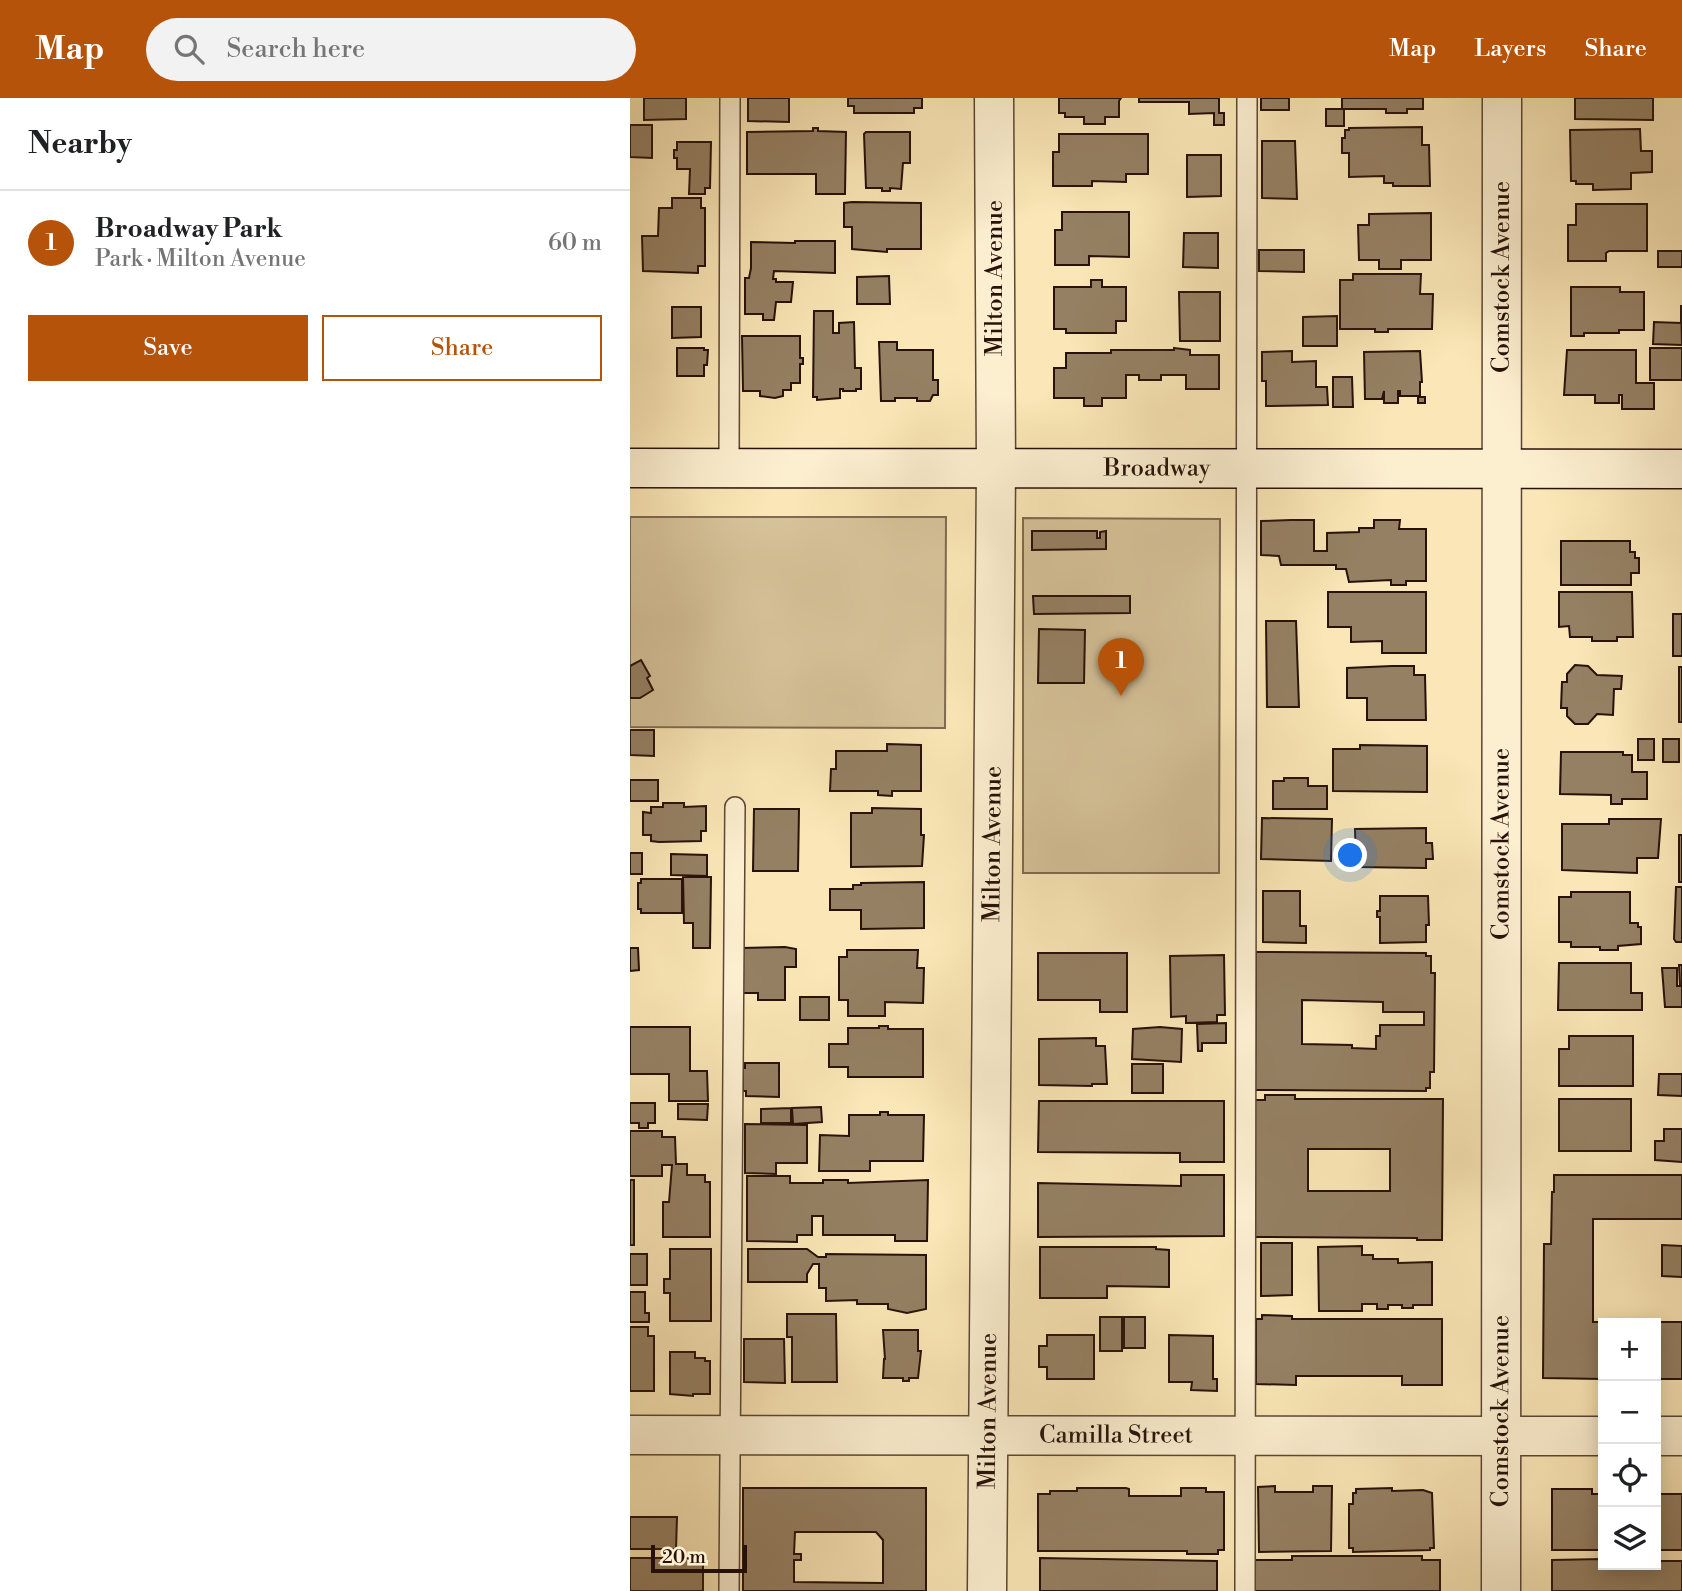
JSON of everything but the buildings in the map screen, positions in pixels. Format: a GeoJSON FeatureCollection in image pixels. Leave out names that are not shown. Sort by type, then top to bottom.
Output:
{"type":"FeatureCollection","features":[{"type":"Feature","properties":{"kind":"street","name":"Milton Avenue"},"geometry":{"type":"LineString","coordinates":[[987,1591],[996,468],[993,98]]}},
{"type":"Feature","properties":{"kind":"street","name":"Comstock Avenue"},"geometry":{"type":"LineString","coordinates":[[1500,1591],[1500,469],[1503,98]]}},
{"type":"Feature","properties":{"kind":"street","name":"Broadway"},"geometry":{"type":"LineString","coordinates":[[630,468],[1682,469]]}},
{"type":"Feature","properties":{"kind":"street","name":"Camilla Street"},"geometry":{"type":"LineString","coordinates":[[630,1435],[1598,1436]]}},
{"type":"Feature","properties":{"kind":"street"},"geometry":{"type":"LineString","coordinates":[[1661,1436],[1682,1436]]}},
{"type":"Feature","properties":{"kind":"lane"},"geometry":{"type":"LineString","coordinates":[[729,468],[730,98]]}},
{"type":"Feature","properties":{"kind":"lane"},"geometry":{"type":"LineString","coordinates":[[1245,1591],[1247,98]]}},
{"type":"Feature","properties":{"kind":"lane"},"geometry":{"type":"LineString","coordinates":[[729,1591],[735,807]]}},
{"type":"Feature","properties":{"kind":"shaded area"},"geometry":{"type":"Polygon","coordinates":[[[630,517],[946,517],[945,728],[630,727],[630,517]]]}},
{"type":"Feature","properties":{"kind":"shaded area"},"geometry":{"type":"Polygon","coordinates":[[[1023,518],[1220,519],[1219,873],[1023,873],[1023,518]]]}},
{"type":"Feature","properties":{"kind":"place","name":"Broadway Park"},"geometry":{"type":"Point","coordinates":[1121,696]}}]}
